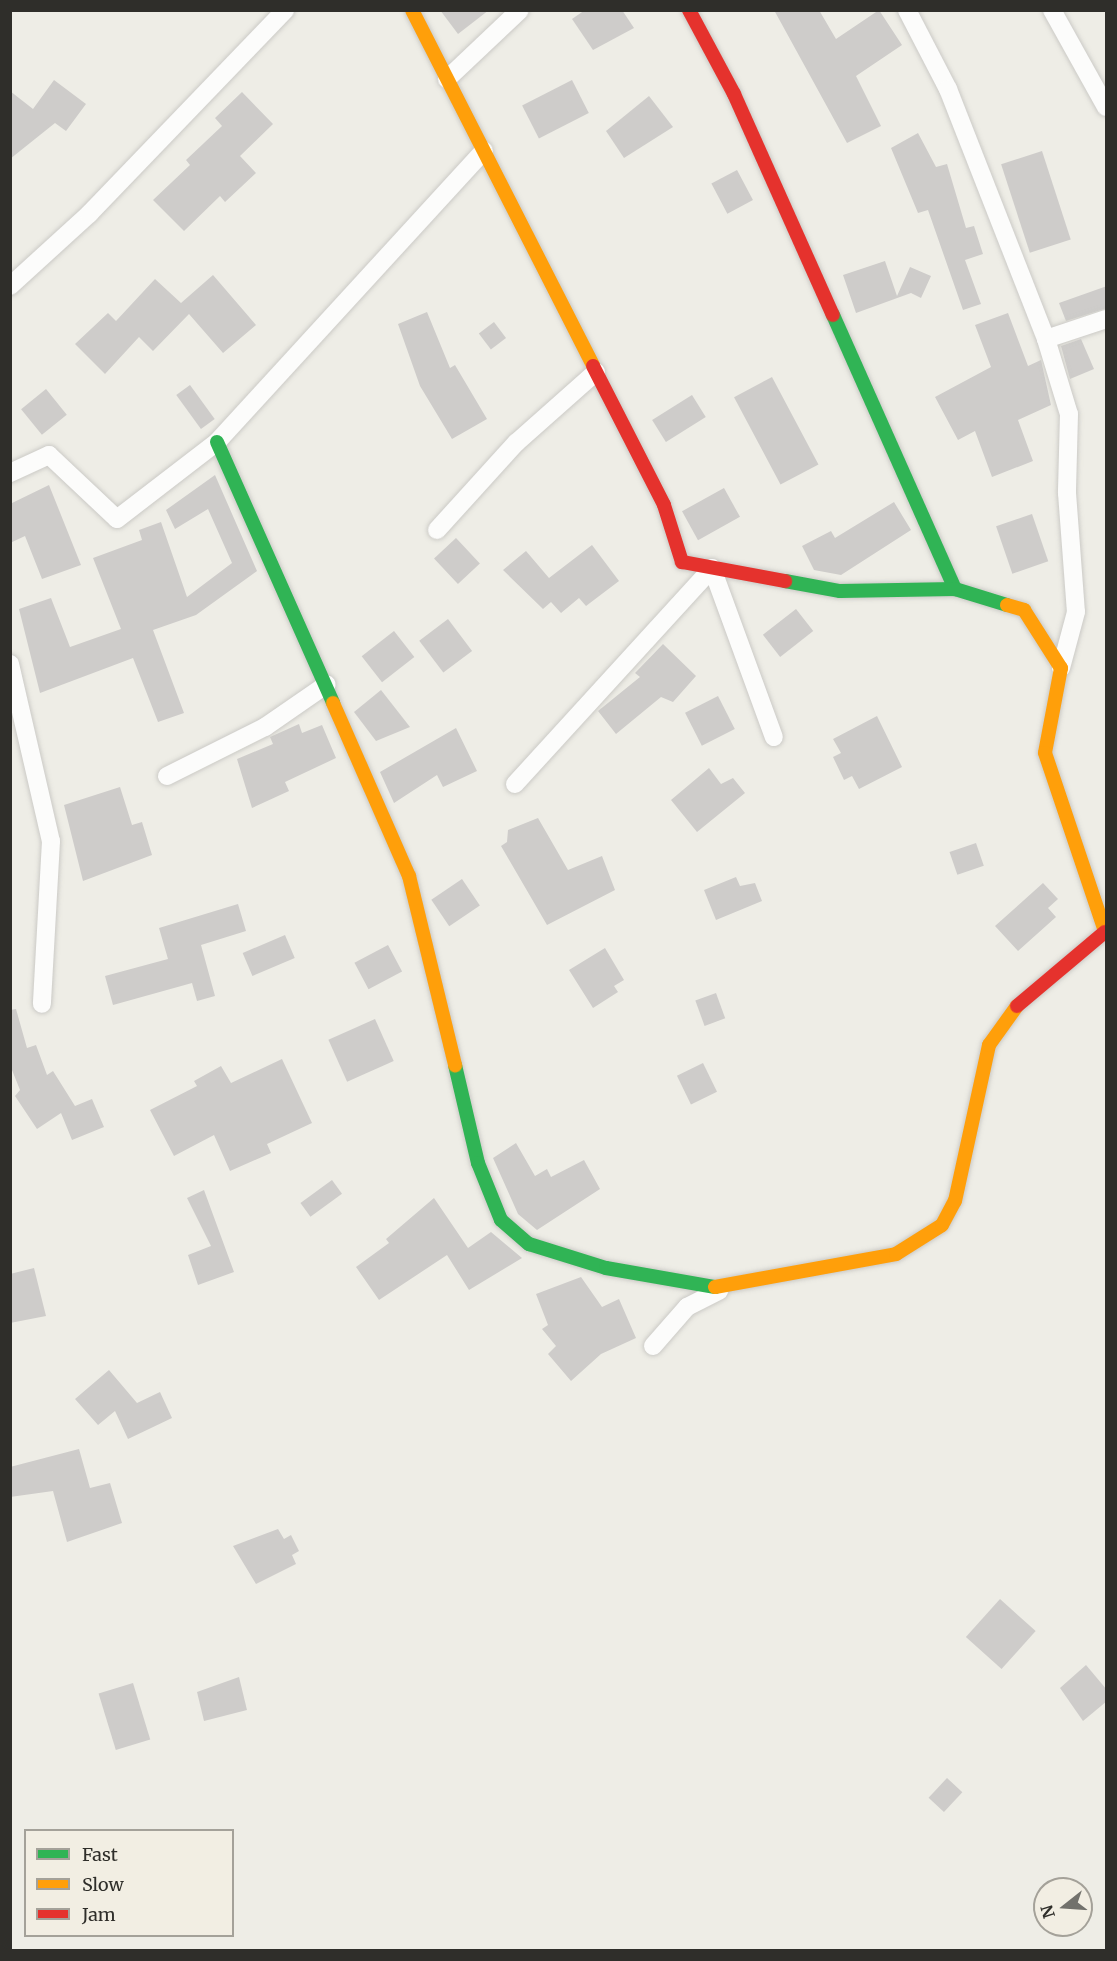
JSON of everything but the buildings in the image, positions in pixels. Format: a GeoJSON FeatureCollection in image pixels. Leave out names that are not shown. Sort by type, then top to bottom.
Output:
{"type":"FeatureCollection","features":[{"type":"Feature","properties":{"kind":"street"},"geometry":{"type":"LineString","coordinates":[[10,286],[90,214],[285,10]]}},
{"type":"Feature","properties":{"kind":"street"},"geometry":{"type":"LineString","coordinates":[[412,10],[664,505],[682,562],[840,591],[955,589],[1024,610],[1061,668]]}},
{"type":"Feature","properties":{"kind":"street"},"geometry":{"type":"LineString","coordinates":[[447,79],[520,10]]}},
{"type":"Feature","properties":{"kind":"street"},"geometry":{"type":"LineString","coordinates":[[689,10],[734,94],[955,589]]}},
{"type":"Feature","properties":{"kind":"street"},"geometry":{"type":"LineString","coordinates":[[653,1346],[687,1307],[724,1289],[896,1254],[942,1225],[955,1200],[989,1045],[1027,993],[1106,933],[1045,753],[1061,668],[1076,612],[1067,494],[1069,414],[1046,339],[948,89],[907,10]]}},
{"type":"Feature","properties":{"kind":"street"},"geometry":{"type":"LineString","coordinates":[[1052,10],[1107,107]]}},
{"type":"Feature","properties":{"kind":"street"},"geometry":{"type":"LineString","coordinates":[[10,472],[49,455],[117,519],[217,442],[484,152]]}},
{"type":"Feature","properties":{"kind":"street"},"geometry":{"type":"LineString","coordinates":[[1046,339],[1107,319]]}},
{"type":"Feature","properties":{"kind":"street"},"geometry":{"type":"LineString","coordinates":[[437,530],[516,443],[596,372]]}},
{"type":"Feature","properties":{"kind":"street"},"geometry":{"type":"LineString","coordinates":[[217,442],[327,684],[409,876],[478,1163],[501,1220],[529,1244],[606,1268],[724,1289]]}},
{"type":"Feature","properties":{"kind":"street"},"geometry":{"type":"LineString","coordinates":[[712,568],[774,737]]}},
{"type":"Feature","properties":{"kind":"street"},"geometry":{"type":"LineString","coordinates":[[515,784],[537,753],[712,568]]}},
{"type":"Feature","properties":{"kind":"street"},"geometry":{"type":"LineString","coordinates":[[10,664],[16,720],[51,841],[42,1004]]}},
{"type":"Feature","properties":{"kind":"street"},"geometry":{"type":"LineString","coordinates":[[167,776],[265,727],[327,684]]}},
{"type":"Feature","properties":{"kind":"traffic: fast"},"geometry":{"type":"LineString","coordinates":[[833,315],[955,589],[1007,605]]}},
{"type":"Feature","properties":{"kind":"traffic: fast"},"geometry":{"type":"LineString","coordinates":[[217,442],[333,703]]}},
{"type":"Feature","properties":{"kind":"traffic: fast"},"geometry":{"type":"LineString","coordinates":[[785,581],[840,591],[955,589]]}},
{"type":"Feature","properties":{"kind":"traffic: fast"},"geometry":{"type":"LineString","coordinates":[[455,1065],[478,1163],[501,1220],[529,1244],[606,1268],[715,1287]]}},
{"type":"Feature","properties":{"kind":"traffic: slow"},"geometry":{"type":"LineString","coordinates":[[412,10],[593,366]]}},
{"type":"Feature","properties":{"kind":"traffic: slow"},"geometry":{"type":"LineString","coordinates":[[1007,605],[1024,610],[1061,668],[1045,753],[1106,934]]}},
{"type":"Feature","properties":{"kind":"traffic: slow"},"geometry":{"type":"LineString","coordinates":[[333,703],[409,876],[455,1065]]}},
{"type":"Feature","properties":{"kind":"traffic: slow"},"geometry":{"type":"LineString","coordinates":[[715,1287],[896,1254],[942,1225],[955,1201],[989,1045],[1017,1006]]}},
{"type":"Feature","properties":{"kind":"traffic: jam"},"geometry":{"type":"LineString","coordinates":[[689,10],[734,94],[833,315]]}},
{"type":"Feature","properties":{"kind":"traffic: jam"},"geometry":{"type":"LineString","coordinates":[[593,366],[664,505],[682,562],[785,581]]}},
{"type":"Feature","properties":{"kind":"traffic: jam"},"geometry":{"type":"LineString","coordinates":[[1017,1006],[1105,932]]}}]}
